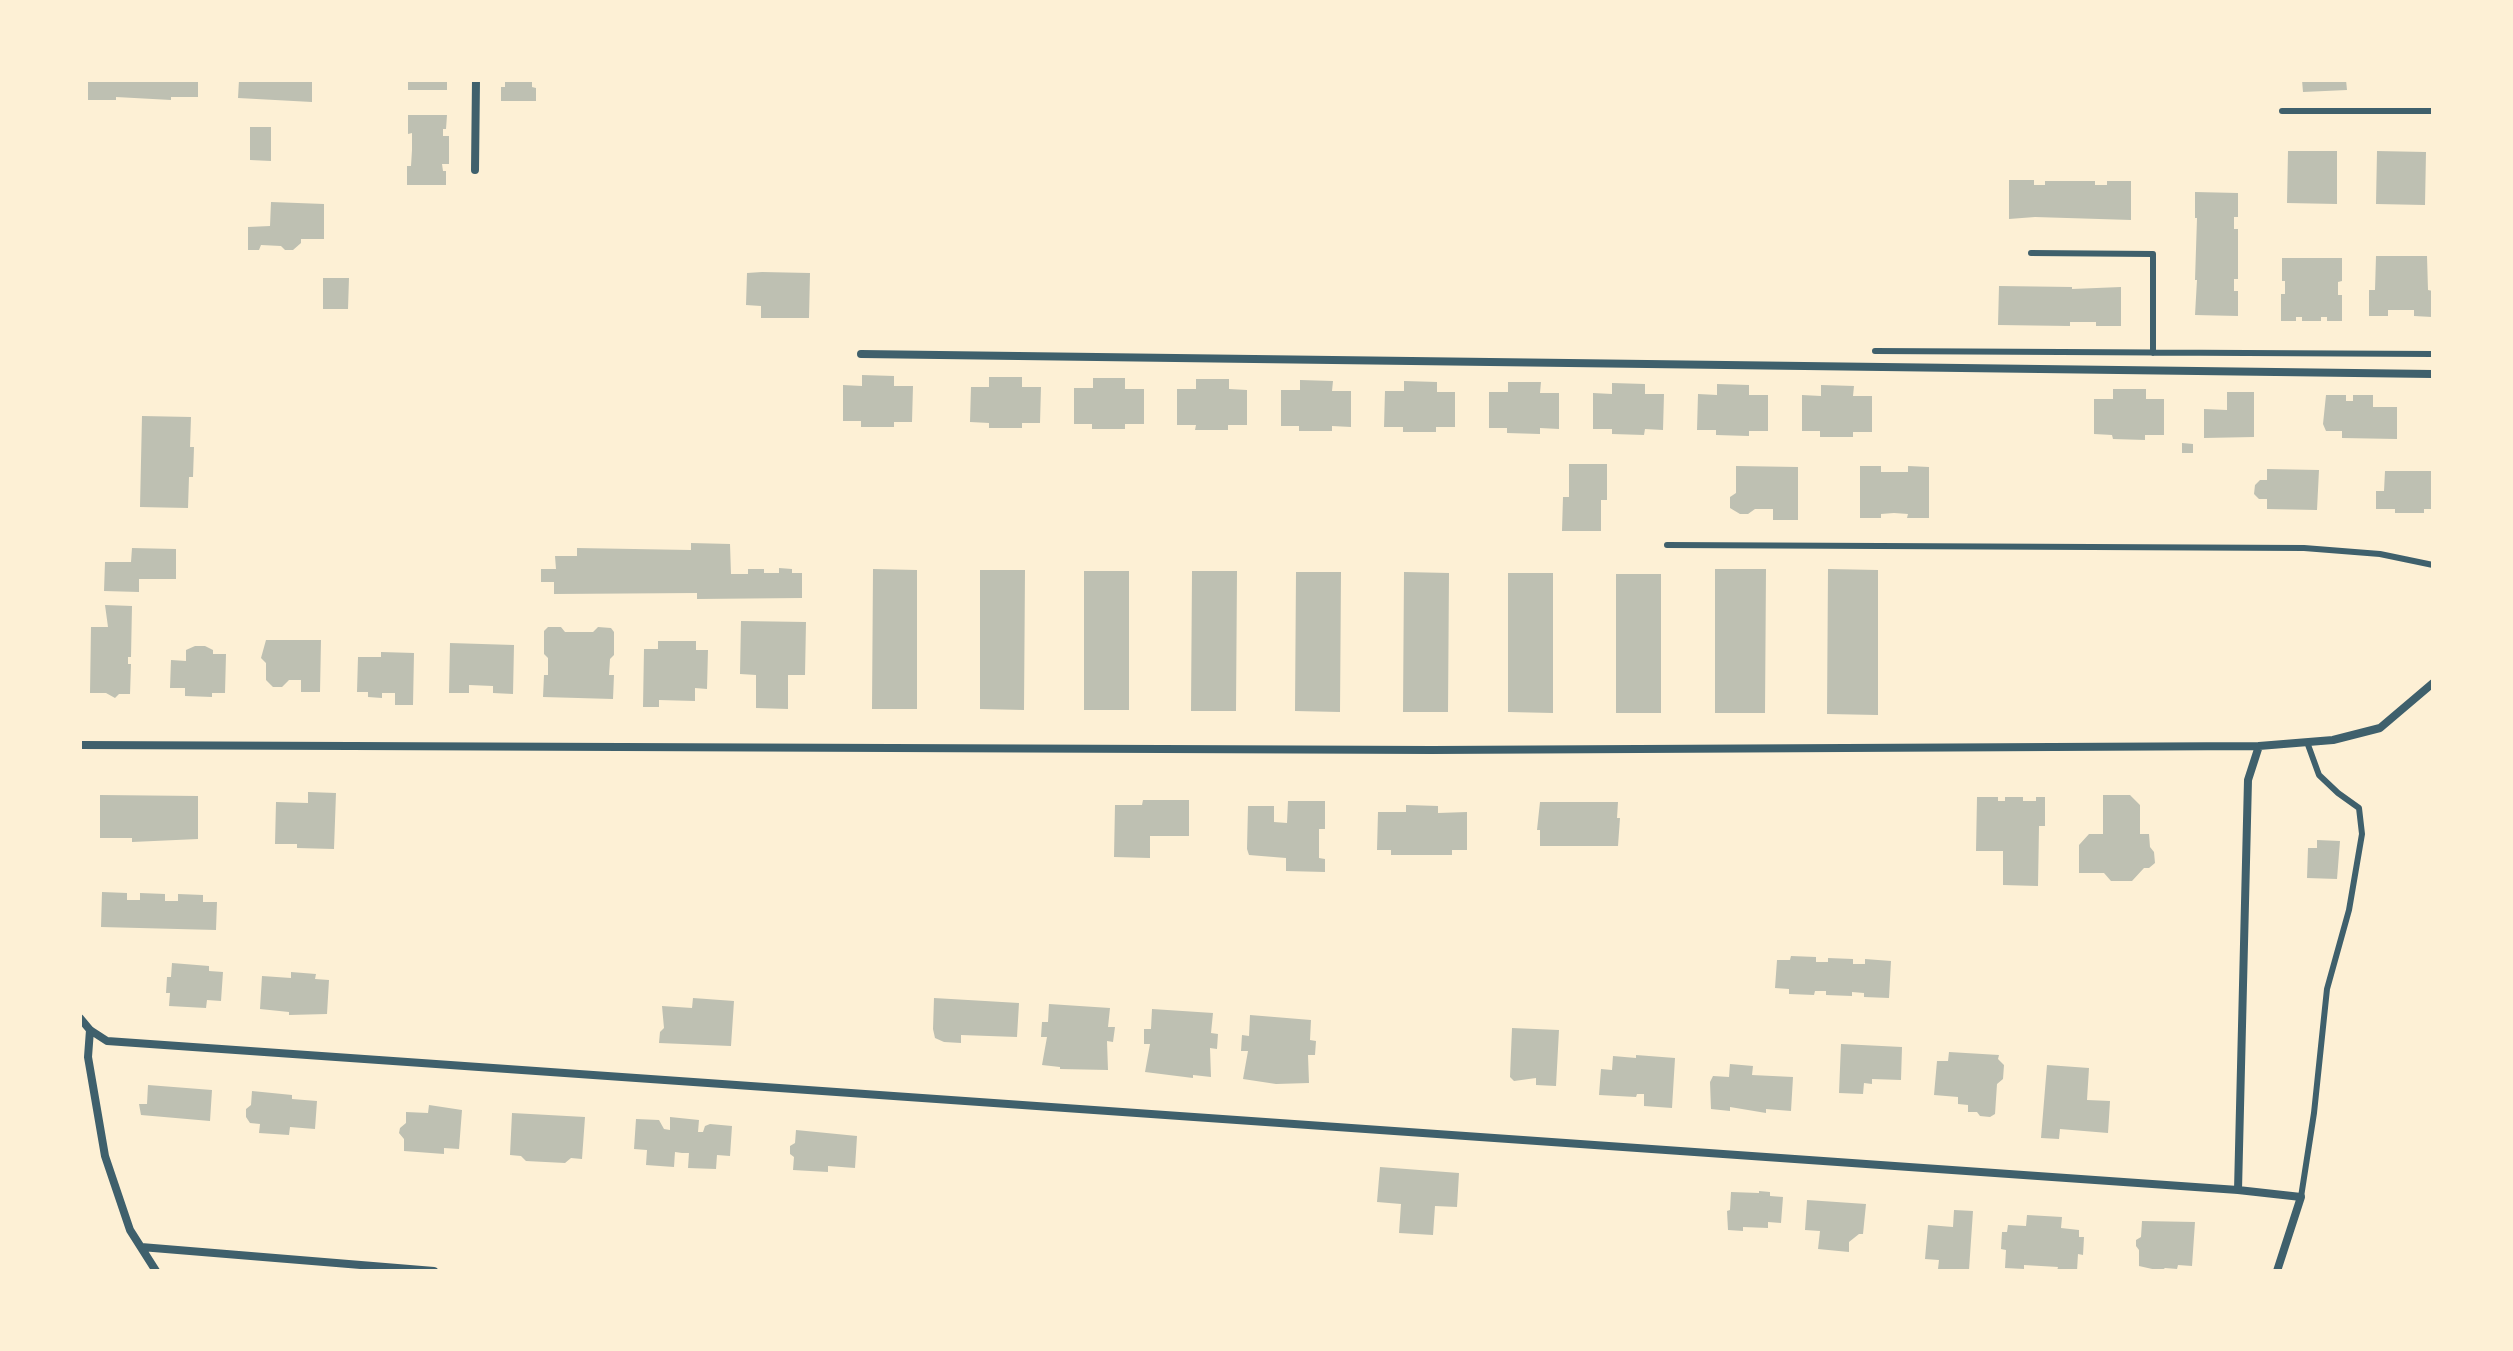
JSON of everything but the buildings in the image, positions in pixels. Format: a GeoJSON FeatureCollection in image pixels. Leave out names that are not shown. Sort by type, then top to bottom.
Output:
{"type":"FeatureCollection","features":[{"type":"Feature","properties":{"kind":"street"},"geometry":{"type":"LineString","coordinates":[[475,170],[476,80]]}},
{"type":"Feature","properties":{"kind":"street"},"geometry":{"type":"LineString","coordinates":[[861,354],[2433,374]]}},
{"type":"Feature","properties":{"kind":"street"},"geometry":{"type":"LineString","coordinates":[[80,745],[1416,750],[2259,746],[2333,740],[2380,728],[2433,683]]}},
{"type":"Feature","properties":{"kind":"street"},"geometry":{"type":"LineString","coordinates":[[2238,1190],[2248,780],[2259,746]]}},
{"type":"Feature","properties":{"kind":"street"},"geometry":{"type":"LineString","coordinates":[[80,1018],[90,1030],[107,1041],[2238,1190],[2301,1197],[2277,1271]]}},
{"type":"Feature","properties":{"kind":"street"},"geometry":{"type":"LineString","coordinates":[[90,1030],[88,1057],[105,1156],[120,1204],[156,1271]]}},
{"type":"Feature","properties":{"kind":"street"},"geometry":{"type":"LineString","coordinates":[[141,1247],[434,1271]]}},
{"type":"Feature","properties":{"kind":"lane"},"geometry":{"type":"LineString","coordinates":[[2282,111],[2433,111]]}},
{"type":"Feature","properties":{"kind":"lane"},"geometry":{"type":"LineString","coordinates":[[2031,253],[2153,254],[2153,353]]}},
{"type":"Feature","properties":{"kind":"lane"},"geometry":{"type":"LineString","coordinates":[[1875,351],[2433,354]]}},
{"type":"Feature","properties":{"kind":"lane"},"geometry":{"type":"LineString","coordinates":[[1667,545],[2304,548],[2380,554],[2433,565]]}},
{"type":"Feature","properties":{"kind":"lane"},"geometry":{"type":"LineString","coordinates":[[2301,1197],[2314,1113],[2327,989],[2349,910],[2362,834],[2359,808],[2319,775],[2307,742]]}}]}
